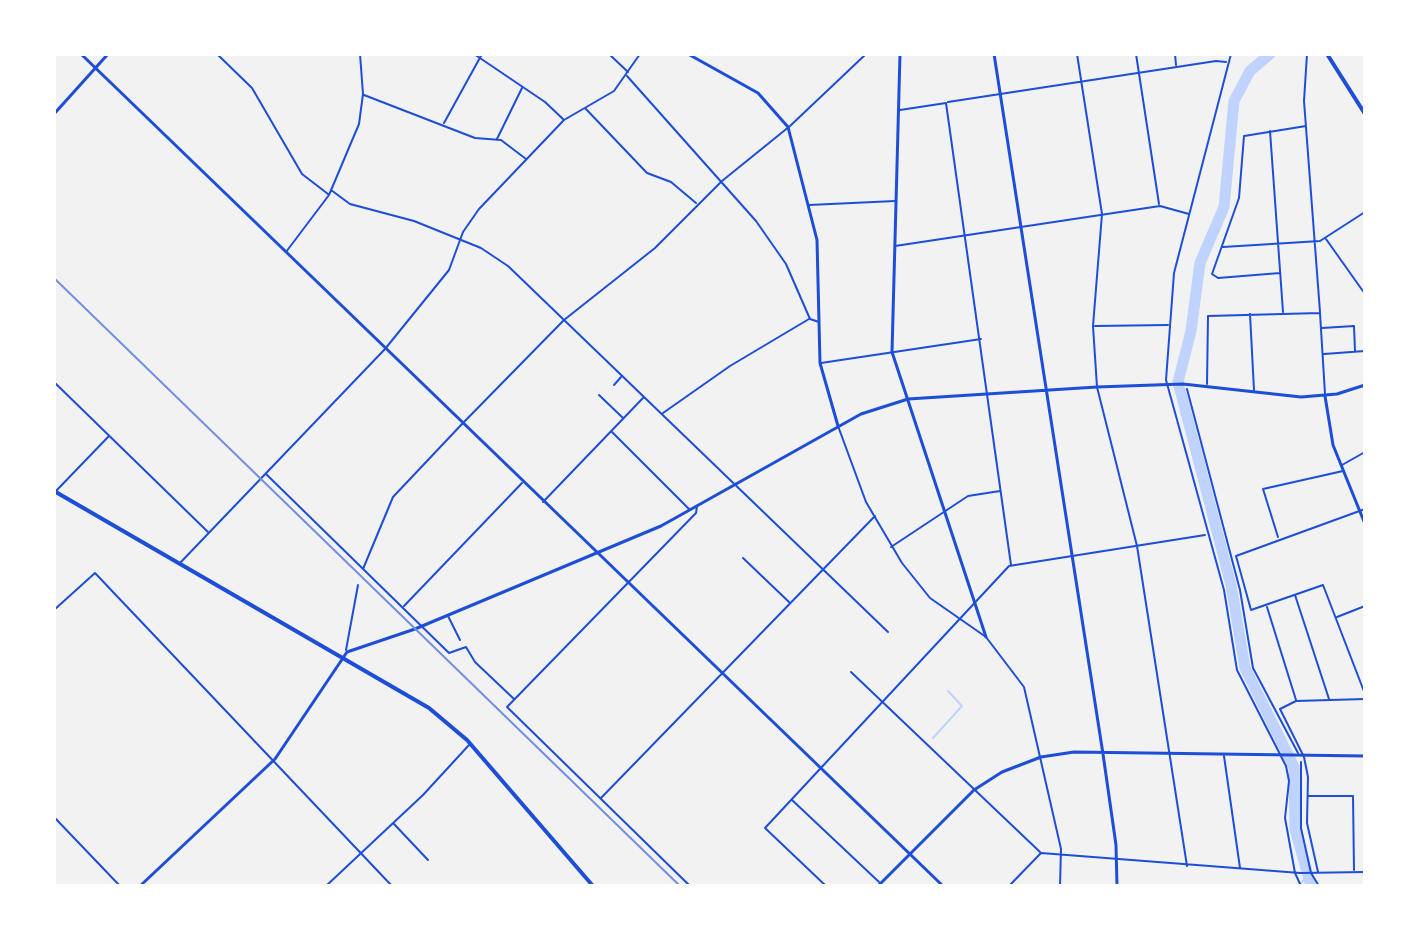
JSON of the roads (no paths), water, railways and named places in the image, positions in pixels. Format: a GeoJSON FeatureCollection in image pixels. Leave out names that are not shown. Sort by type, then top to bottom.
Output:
{"type":"FeatureCollection","features":[{"type":"Feature","properties":{"kind":"main road"},"geometry":{"type":"LineString","coordinates":[[1327,54],[1365,113]]}},
{"type":"Feature","properties":{"kind":"main road"},"geometry":{"type":"LineString","coordinates":[[54,492],[429,708],[470,744],[593,886]]}},
{"type":"Feature","properties":{"kind":"street"},"geometry":{"type":"LineString","coordinates":[[81,54],[522,483],[943,886]]}},
{"type":"Feature","properties":{"kind":"street"},"geometry":{"type":"LineString","coordinates":[[54,114],[108,54]]}},
{"type":"Feature","properties":{"kind":"street"},"geometry":{"type":"LineString","coordinates":[[217,54],[252,88],[302,174],[329,195]]}},
{"type":"Feature","properties":{"kind":"street"},"geometry":{"type":"LineString","coordinates":[[286,252],[329,195],[361,118],[360,54]]}},
{"type":"Feature","properties":{"kind":"street"},"geometry":{"type":"LineString","coordinates":[[474,54],[481,56],[564,120]]}},
{"type":"Feature","properties":{"kind":"street"},"geometry":{"type":"LineString","coordinates":[[609,54],[722,181],[781,255],[810,319]]}},
{"type":"Feature","properties":{"kind":"street"},"geometry":{"type":"LineString","coordinates":[[180,563],[385,349],[449,270],[460,240],[479,209],[564,120],[611,94],[640,54]]}},
{"type":"Feature","properties":{"kind":"street"},"geometry":{"type":"LineString","coordinates":[[688,54],[758,93],[788,127],[817,240],[820,363],[838,426],[866,502],[891,547],[930,598],[986,637],[1024,687],[1062,856],[1060,886]]}},
{"type":"Feature","properties":{"kind":"street"},"geometry":{"type":"LineString","coordinates":[[363,569],[393,497],[462,424],[564,320],[655,248],[722,181],[788,127],[866,54]]}},
{"type":"Feature","properties":{"kind":"street"},"geometry":{"type":"LineString","coordinates":[[900,54],[892,352],[986,637]]}},
{"type":"Feature","properties":{"kind":"street"},"geometry":{"type":"LineString","coordinates":[[994,54],[1103,754],[1118,860],[1117,886]]}},
{"type":"Feature","properties":{"kind":"street"},"geometry":{"type":"LineString","coordinates":[[1077,54],[1102,214],[1093,326],[1097,387],[1137,546],[1187,866]]}},
{"type":"Feature","properties":{"kind":"street"},"geometry":{"type":"LineString","coordinates":[[1136,54],[1160,206]]}},
{"type":"Feature","properties":{"kind":"street"},"geometry":{"type":"LineString","coordinates":[[1175,54],[1176,67]]}},
{"type":"Feature","properties":{"kind":"street"},"geometry":{"type":"LineString","coordinates":[[1231,54],[1174,273],[1167,385],[1224,593],[1237,670],[1284,758],[1289,778],[1285,818],[1295,873],[1301,886]]}},
{"type":"Feature","properties":{"kind":"street"},"geometry":{"type":"LineString","coordinates":[[1307,54],[1306,126],[1328,426],[1340,465],[1365,524]]}},
{"type":"Feature","properties":{"kind":"street"},"geometry":{"type":"LineString","coordinates":[[443,124],[481,56]]}},
{"type":"Feature","properties":{"kind":"street"},"geometry":{"type":"LineString","coordinates":[[898,110],[1176,67],[1228,62]]}},
{"type":"Feature","properties":{"kind":"street"},"geometry":{"type":"LineString","coordinates":[[497,139],[523,87]]}},
{"type":"Feature","properties":{"kind":"street"},"geometry":{"type":"LineString","coordinates":[[363,94],[475,138],[505,142],[526,159]]}},
{"type":"Feature","properties":{"kind":"street"},"geometry":{"type":"LineString","coordinates":[[946,103],[990,395],[1011,565]]}},
{"type":"Feature","properties":{"kind":"street"},"geometry":{"type":"LineString","coordinates":[[584,107],[647,173],[671,182],[697,204]]}},
{"type":"Feature","properties":{"kind":"street"},"geometry":{"type":"LineString","coordinates":[[1280,273],[1214,278],[1212,272],[1239,198],[1244,136],[1306,126]]}},
{"type":"Feature","properties":{"kind":"street"},"geometry":{"type":"LineString","coordinates":[[1270,131],[1283,314]]}},
{"type":"Feature","properties":{"kind":"street"},"geometry":{"type":"LineString","coordinates":[[331,190],[350,204],[414,221],[504,262],[888,632]]}},
{"type":"Feature","properties":{"kind":"street"},"geometry":{"type":"LineString","coordinates":[[809,205],[896,201]]}},
{"type":"Feature","properties":{"kind":"street"},"geometry":{"type":"LineString","coordinates":[[895,246],[1160,206],[1190,214]]}},
{"type":"Feature","properties":{"kind":"street"},"geometry":{"type":"LineString","coordinates":[[1222,247],[1315,241],[1325,238],[1365,212]]}},
{"type":"Feature","properties":{"kind":"street"},"geometry":{"type":"LineString","coordinates":[[1325,238],[1365,294]]}},
{"type":"Feature","properties":{"kind":"street"},"geometry":{"type":"LineString","coordinates":[[1359,285],[1365,281]]}},
{"type":"Feature","properties":{"kind":"street"},"geometry":{"type":"LineString","coordinates":[[1206,386],[1207,318],[1320,313]]}},
{"type":"Feature","properties":{"kind":"street"},"geometry":{"type":"LineString","coordinates":[[1250,314],[1255,392]]}},
{"type":"Feature","properties":{"kind":"street"},"geometry":{"type":"LineString","coordinates":[[662,415],[730,366],[810,319],[820,321]]}},
{"type":"Feature","properties":{"kind":"street"},"geometry":{"type":"LineString","coordinates":[[1093,326],[1169,325]]}},
{"type":"Feature","properties":{"kind":"street"},"geometry":{"type":"LineString","coordinates":[[1321,328],[1354,326],[1355,351]]}},
{"type":"Feature","properties":{"kind":"street"},"geometry":{"type":"LineString","coordinates":[[820,363],[982,339]]}},
{"type":"Feature","properties":{"kind":"street"},"geometry":{"type":"LineString","coordinates":[[1322,354],[1365,351]]}},
{"type":"Feature","properties":{"kind":"street"},"geometry":{"type":"LineString","coordinates":[[614,385],[623,376]]}},
{"type":"Feature","properties":{"kind":"street"},"geometry":{"type":"LineString","coordinates":[[54,382],[209,532]]}},
{"type":"Feature","properties":{"kind":"street"},"geometry":{"type":"LineString","coordinates":[[140,886],[275,759],[347,652],[422,626],[690,510],[838,426],[908,399],[1183,384],[1325,396],[1365,385]]}},
{"type":"Feature","properties":{"kind":"street"},"geometry":{"type":"LineString","coordinates":[[1187,389],[1240,590],[1253,668],[1297,755],[1303,760],[1365,756]]}},
{"type":"Feature","properties":{"kind":"street"},"geometry":{"type":"LineString","coordinates":[[599,395],[624,419]]}},
{"type":"Feature","properties":{"kind":"street"},"geometry":{"type":"LineString","coordinates":[[543,502],[644,397]]}},
{"type":"Feature","properties":{"kind":"street"},"geometry":{"type":"LineString","coordinates":[[612,432],[690,510]]}},
{"type":"Feature","properties":{"kind":"street"},"geometry":{"type":"LineString","coordinates":[[54,492],[109,436]]}},
{"type":"Feature","properties":{"kind":"street"},"geometry":{"type":"LineString","coordinates":[[1340,465],[1365,452]]}},
{"type":"Feature","properties":{"kind":"street"},"geometry":{"type":"LineString","coordinates":[[1278,539],[1263,489],[1343,471]]}},
{"type":"Feature","properties":{"kind":"street"},"geometry":{"type":"LineString","coordinates":[[265,473],[451,654],[466,647],[475,662],[514,699]]}},
{"type":"Feature","properties":{"kind":"street"},"geometry":{"type":"LineString","coordinates":[[403,607],[522,483]]}},
{"type":"Feature","properties":{"kind":"street"},"geometry":{"type":"LineString","coordinates":[[891,547],[968,496],[1001,491]]}},
{"type":"Feature","properties":{"kind":"street"},"geometry":{"type":"LineString","coordinates":[[690,886],[507,709],[696,513],[696,505]]}},
{"type":"Feature","properties":{"kind":"street"},"geometry":{"type":"LineString","coordinates":[[1365,509],[1236,556],[1250,609],[1322,584],[1365,694]]}},
{"type":"Feature","properties":{"kind":"street"},"geometry":{"type":"LineString","coordinates":[[600,798],[875,516]]}},
{"type":"Feature","properties":{"kind":"street"},"geometry":{"type":"LineString","coordinates":[[826,886],[765,828],[1011,565],[1206,535]]}},
{"type":"Feature","properties":{"kind":"street"},"geometry":{"type":"LineString","coordinates":[[743,558],[790,603]]}},
{"type":"Feature","properties":{"kind":"street"},"geometry":{"type":"LineString","coordinates":[[54,610],[95,573],[275,759],[392,886]]}},
{"type":"Feature","properties":{"kind":"street"},"geometry":{"type":"LineString","coordinates":[[347,652],[358,585]]}},
{"type":"Feature","properties":{"kind":"street"},"geometry":{"type":"LineString","coordinates":[[1295,594],[1329,700]]}},
{"type":"Feature","properties":{"kind":"street"},"geometry":{"type":"LineString","coordinates":[[1267,605],[1296,701]]}},
{"type":"Feature","properties":{"kind":"street"},"geometry":{"type":"LineString","coordinates":[[1336,617],[1365,606]]}},
{"type":"Feature","properties":{"kind":"street"},"geometry":{"type":"LineString","coordinates":[[447,615],[460,640]]}},
{"type":"Feature","properties":{"kind":"street"},"geometry":{"type":"LineString","coordinates":[[851,672],[1041,853],[1295,873],[1365,872]]}},
{"type":"Feature","properties":{"kind":"street"},"geometry":{"type":"LineString","coordinates":[[1319,873],[1308,831],[1308,796],[1303,760],[1280,711],[1296,701],[1365,699]]}},
{"type":"Feature","properties":{"kind":"street"},"geometry":{"type":"LineString","coordinates":[[326,886],[470,744]]}},
{"type":"Feature","properties":{"kind":"street"},"geometry":{"type":"LineString","coordinates":[[792,800],[879,885],[974,790],[1002,772],[1041,757],[1074,752],[1284,758],[1297,755]]}},
{"type":"Feature","properties":{"kind":"street"},"geometry":{"type":"LineString","coordinates":[[1224,756],[1240,869]]}},
{"type":"Feature","properties":{"kind":"street"},"geometry":{"type":"LineString","coordinates":[[1303,760],[1300,823],[1310,873],[1319,886]]}},
{"type":"Feature","properties":{"kind":"street"},"geometry":{"type":"LineString","coordinates":[[1308,796],[1353,796],[1354,872]]}},
{"type":"Feature","properties":{"kind":"street"},"geometry":{"type":"LineString","coordinates":[[54,817],[120,886]]}},
{"type":"Feature","properties":{"kind":"street"},"geometry":{"type":"LineString","coordinates":[[54,825],[58,821]]}},
{"type":"Feature","properties":{"kind":"street"},"geometry":{"type":"LineString","coordinates":[[393,823],[428,860]]}},
{"type":"Feature","properties":{"kind":"street"},"geometry":{"type":"LineString","coordinates":[[1009,886],[1041,853]]}},
{"type":"Feature","properties":{"kind":"waterway"},"geometry":{"type":"LineString","coordinates":[[1270,54],[1250,71],[1234,101],[1224,207],[1200,263],[1191,331],[1178,382],[1231,585],[1245,668],[1294,767],[1295,829],[1311,886]]}},
{"type":"Feature","properties":{"kind":"waterway"},"geometry":{"type":"LineString","coordinates":[[933,738],[962,706],[948,691]]}},
{"type":"Feature","properties":{"kind":"waterway"},"geometry":{"type":"LineString","coordinates":[[1299,886],[1306,877]]}},
{"type":"Feature","properties":{"kind":"railway"},"geometry":{"type":"LineString","coordinates":[[54,278],[680,886]]}}]}
